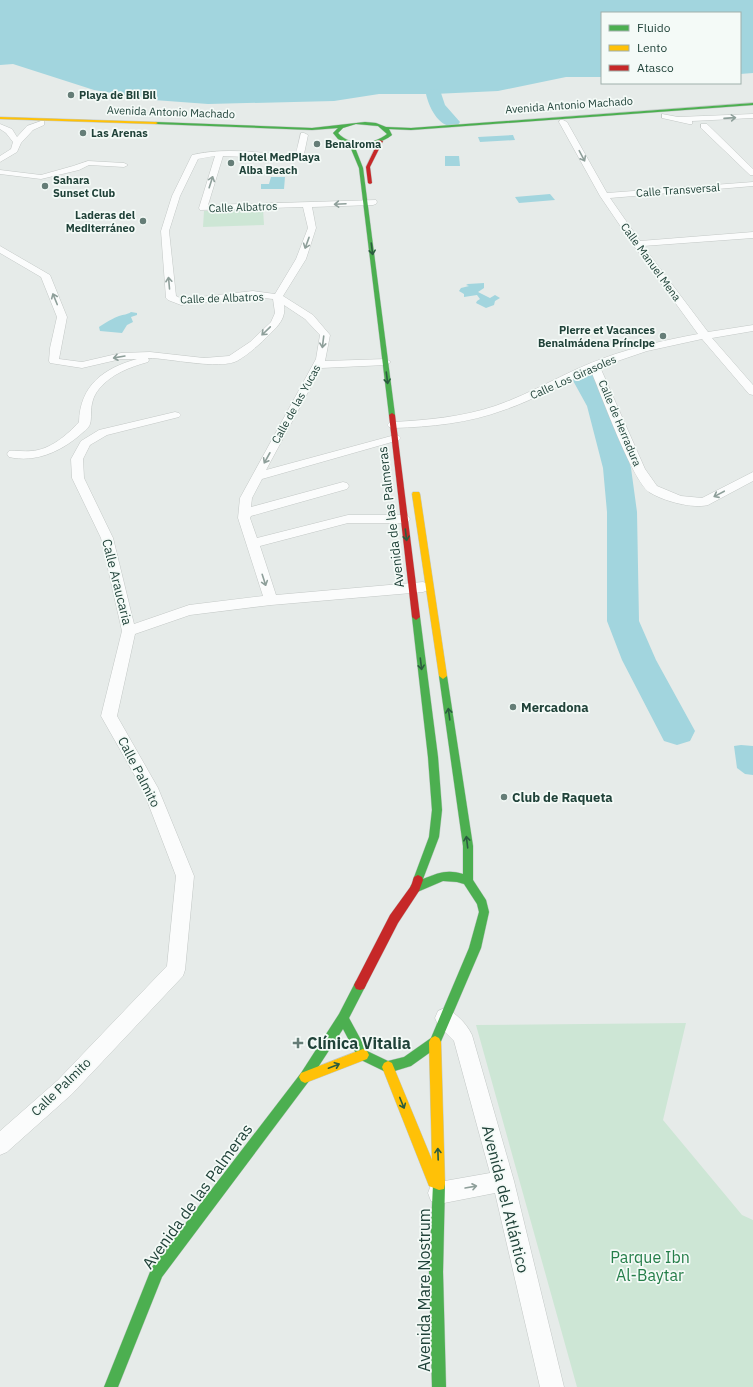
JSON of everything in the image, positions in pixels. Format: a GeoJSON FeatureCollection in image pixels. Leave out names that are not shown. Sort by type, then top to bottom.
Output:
{"type":"FeatureCollection","features":[{"type":"Feature","properties":{"kind":"street","name":"Avenida Antonio Machado"},"geometry":{"type":"LineString","coordinates":[[0,122],[304,134],[325,136],[351,143],[368,144],[385,135],[411,129],[753,104]]}},
{"type":"Feature","properties":{"kind":"street","name":"Avenida Antonio Machado"},"geometry":{"type":"LineString","coordinates":[[385,135],[753,109]]}},
{"type":"Feature","properties":{"kind":"street"},"geometry":{"type":"LineString","coordinates":[[665,116],[704,126],[753,173]]}},
{"type":"Feature","properties":{"kind":"street"},"geometry":{"type":"LineString","coordinates":[[679,119],[711,119],[753,116]]}},
{"type":"Feature","properties":{"kind":"street","name":"Avenida Antonio Machado"},"geometry":{"type":"LineString","coordinates":[[0,118],[312,129],[365,123],[381,125],[385,135]]}},
{"type":"Feature","properties":{"kind":"street"},"geometry":{"type":"LineString","coordinates":[[704,126],[706,122],[711,119]]}},
{"type":"Feature","properties":{"kind":"street","name":"Calle Manuel Mena"},"geometry":{"type":"LineString","coordinates":[[563,122],[604,196],[637,244],[705,336],[753,392]]}},
{"type":"Feature","properties":{"kind":"street"},"geometry":{"type":"LineString","coordinates":[[0,160],[14,150],[17,142],[30,128],[41,123]]}},
{"type":"Feature","properties":{"kind":"street"},"geometry":{"type":"LineString","coordinates":[[0,126],[9,131],[17,142]]}},
{"type":"Feature","properties":{"kind":"street"},"geometry":{"type":"LineString","coordinates":[[339,139],[335,133],[341,126]]}},
{"type":"Feature","properties":{"kind":"street"},"geometry":{"type":"LineString","coordinates":[[220,154],[292,157],[300,154],[304,134]]}},
{"type":"Feature","properties":{"kind":"street","name":"Avenida de las Palmeras"},"geometry":{"type":"LineString","coordinates":[[111,1387],[157,1272],[305,1077],[344,1018],[394,919],[415,888],[434,837],[437,810],[433,757],[393,425],[369,202],[368,167],[385,135]]}},
{"type":"Feature","properties":{"kind":"street","name":"Avenida de las Palmeras"},"geometry":{"type":"LineString","coordinates":[[351,143],[362,168],[386,291]]}},
{"type":"Feature","properties":{"kind":"street","name":"Calle Albatros"},"geometry":{"type":"LineString","coordinates":[[220,154],[203,208],[302,206],[369,202]]}},
{"type":"Feature","properties":{"kind":"street","name":"Calle de Albatros"},"geometry":{"type":"LineString","coordinates":[[220,154],[195,157],[176,196],[165,231],[170,298],[181,302],[254,294],[278,297]]}},
{"type":"Feature","properties":{"kind":"street"},"geometry":{"type":"LineString","coordinates":[[0,172],[41,176],[76,168],[88,163],[124,165]]}},
{"type":"Feature","properties":{"kind":"street","name":"Calle Transversal"},"geometry":{"type":"LineString","coordinates":[[604,196],[753,184]]}},
{"type":"Feature","properties":{"kind":"street"},"geometry":{"type":"LineString","coordinates":[[0,249],[45,274],[62,317],[55,348],[54,361],[82,365],[121,356],[159,355],[204,361],[232,359],[254,344],[275,323],[280,313],[278,297],[301,259],[312,228],[302,206]]}},
{"type":"Feature","properties":{"kind":"street"},"geometry":{"type":"LineString","coordinates":[[637,244],[753,235]]}},
{"type":"Feature","properties":{"kind":"street","name":"Calle de las Yucas"},"geometry":{"type":"LineString","coordinates":[[271,600],[244,518],[246,498],[321,359],[324,335],[309,316],[278,297]]}},
{"type":"Feature","properties":{"kind":"street","name":"Calle Los Girasoles"},"geometry":{"type":"LineString","coordinates":[[393,425],[406,429],[452,420],[500,408],[594,366],[630,352],[705,336],[753,328]]}},
{"type":"Feature","properties":{"kind":"street"},"geometry":{"type":"LineString","coordinates":[[13,454],[34,454],[55,447],[63,442],[85,423],[87,400],[103,380],[125,366],[159,355]]}},
{"type":"Feature","properties":{"kind":"street"},"geometry":{"type":"LineString","coordinates":[[318,365],[386,362]]}},
{"type":"Feature","properties":{"kind":"street","name":"Calle de Herradura"},"geometry":{"type":"LineString","coordinates":[[594,366],[639,470],[653,489],[679,500],[704,502],[753,476]]}},
{"type":"Feature","properties":{"kind":"street"},"geometry":{"type":"LineString","coordinates":[[403,412],[406,429]]}},
{"type":"Feature","properties":{"kind":"street","name":"Calle Araucaria"},"geometry":{"type":"LineString","coordinates":[[129,631],[107,538],[78,478],[77,460],[85,443],[103,432],[175,415]]}},
{"type":"Feature","properties":{"kind":"street"},"geometry":{"type":"LineString","coordinates":[[257,476],[395,438]]}},
{"type":"Feature","properties":{"kind":"street"},"geometry":{"type":"LineString","coordinates":[[245,513],[343,486]]}},
{"type":"Feature","properties":{"kind":"street","name":"Avenida de las Palmeras"},"geometry":{"type":"LineString","coordinates":[[415,487],[468,846],[468,881]]}},
{"type":"Feature","properties":{"kind":"street"},"geometry":{"type":"LineString","coordinates":[[252,544],[348,518],[404,519]]}},
{"type":"Feature","properties":{"kind":"street"},"geometry":{"type":"LineString","coordinates":[[129,631],[189,610],[271,600],[412,587],[430,587]]}},
{"type":"Feature","properties":{"kind":"street","name":"Calle Palmito"},"geometry":{"type":"LineString","coordinates":[[0,1145],[64,1087],[176,970],[185,876],[150,788],[110,716],[129,631]]}},
{"type":"Feature","properties":{"kind":"street"},"geometry":{"type":"LineString","coordinates":[[344,1018],[363,1054],[388,1067],[407,1062],[435,1042],[475,948],[483,922],[484,912],[482,903],[468,881],[457,877],[443,876],[415,888]]}},
{"type":"Feature","properties":{"kind":"street","name":"Avenida del Atlántico"},"geometry":{"type":"LineString","coordinates":[[445,1018],[462,1035],[503,1181],[552,1387]]}},
{"type":"Feature","properties":{"kind":"street","name":"Avenida Mare Nostrum"},"geometry":{"type":"LineString","coordinates":[[435,1042],[439,1193],[436,1272],[439,1387]]}},
{"type":"Feature","properties":{"kind":"street"},"geometry":{"type":"LineString","coordinates":[[305,1077],[363,1054]]}},
{"type":"Feature","properties":{"kind":"street","name":"Avenida Mare Nostrum"},"geometry":{"type":"LineString","coordinates":[[388,1067],[439,1193]]}},
{"type":"Feature","properties":{"kind":"street"},"geometry":{"type":"LineString","coordinates":[[439,1193],[503,1181]]}},
{"type":"Feature","properties":{"kind":"green space"},"geometry":{"type":"Polygon","coordinates":[[[263,209],[264,225],[203,227],[204,211],[263,209]]]}},
{"type":"Feature","properties":{"kind":"green space","name":"Parque Ibn Al-Baytar"},"geometry":{"type":"Polygon","coordinates":[[[686,1023],[663,1120],[742,1215],[753,1220],[753,1387],[577,1387],[476,1025],[686,1023]]]}},
{"type":"Feature","properties":{"kind":"water"},"geometry":{"type":"Polygon","coordinates":[[[0,0],[753,0],[753,73],[741,74],[741,12],[601,12],[601,77],[566,77],[498,91],[434,94],[379,94],[334,101],[208,104],[154,100],[94,90],[13,64],[0,65],[0,0]]]}},
{"type":"Feature","properties":{"kind":"water"},"geometry":{"type":"Polygon","coordinates":[[[513,135],[515,140],[480,142],[478,137],[513,135]]]}},
{"type":"Feature","properties":{"kind":"water"},"geometry":{"type":"Polygon","coordinates":[[[445,156],[459,156],[460,166],[445,166],[445,156]]]}},
{"type":"Feature","properties":{"kind":"water"},"geometry":{"type":"Polygon","coordinates":[[[271,177],[285,177],[284,189],[261,189],[261,184],[269,184],[271,177]]]}},
{"type":"Feature","properties":{"kind":"water"},"geometry":{"type":"Polygon","coordinates":[[[550,194],[555,200],[519,203],[515,197],[550,194]]]}},
{"type":"Feature","properties":{"kind":"water"},"geometry":{"type":"Polygon","coordinates":[[[484,283],[484,288],[478,292],[490,298],[495,295],[500,298],[495,301],[494,305],[486,308],[476,303],[480,299],[477,295],[464,297],[464,294],[459,291],[461,288],[469,286],[466,285],[468,284],[484,283]]]}},
{"type":"Feature","properties":{"kind":"water"},"geometry":{"type":"Polygon","coordinates":[[[131,312],[137,313],[137,315],[131,317],[133,322],[127,325],[122,333],[100,331],[99,327],[103,324],[131,312]]]}},
{"type":"Feature","properties":{"kind":"water"},"geometry":{"type":"Polygon","coordinates":[[[734,746],[753,746],[753,775],[745,774],[737,768],[734,746]]]}},
{"type":"Feature","properties":{"kind":"waterway"},"geometry":{"type":"LineString","coordinates":[[434,94],[437,106],[451,122]]}},
{"type":"Feature","properties":{"kind":"waterway"},"geometry":{"type":"LineString","coordinates":[[584,377],[600,406],[617,468],[622,512],[623,621],[639,660],[677,731]]}},
{"type":"Feature","properties":{"kind":"traffic: fast"},"geometry":{"type":"LineString","coordinates":[[386,128],[411,129],[753,104]]}},
{"type":"Feature","properties":{"kind":"traffic: fast"},"geometry":{"type":"LineString","coordinates":[[156,123],[312,129],[341,126]]}},
{"type":"Feature","properties":{"kind":"traffic: fast"},"geometry":{"type":"LineString","coordinates":[[356,123],[370,123],[379,125],[390,134],[377,142],[370,144],[354,144],[346,142],[335,133],[341,127],[356,123]]}},
{"type":"Feature","properties":{"kind":"traffic: fast"},"geometry":{"type":"LineString","coordinates":[[351,143],[361,168],[392,415]]}},
{"type":"Feature","properties":{"kind":"traffic: fast"},"geometry":{"type":"LineString","coordinates":[[416,617],[433,757],[437,810],[434,837],[418,880]]}},
{"type":"Feature","properties":{"kind":"traffic: fast"},"geometry":{"type":"LineString","coordinates":[[443,676],[468,846],[468,881]]}},
{"type":"Feature","properties":{"kind":"traffic: fast"},"geometry":{"type":"LineString","coordinates":[[360,985],[343,1018],[363,1055],[388,1067],[407,1062],[435,1042],[475,948],[484,912],[482,903],[468,881],[457,877],[443,876],[415,888]]}},
{"type":"Feature","properties":{"kind":"traffic: fast"},"geometry":{"type":"LineString","coordinates":[[111,1387],[157,1272],[305,1077],[343,1018]]}},
{"type":"Feature","properties":{"kind":"traffic: fast"},"geometry":{"type":"LineString","coordinates":[[439,1184],[436,1272],[439,1387]]}},
{"type":"Feature","properties":{"kind":"traffic: slow"},"geometry":{"type":"LineString","coordinates":[[0,118],[156,123]]}},
{"type":"Feature","properties":{"kind":"traffic: slow"},"geometry":{"type":"LineString","coordinates":[[416,494],[443,676]]}},
{"type":"Feature","properties":{"kind":"traffic: slow"},"geometry":{"type":"LineString","coordinates":[[435,1042],[439,1184]]}},
{"type":"Feature","properties":{"kind":"traffic: slow"},"geometry":{"type":"LineString","coordinates":[[305,1077],[363,1055]]}},
{"type":"Feature","properties":{"kind":"traffic: slow"},"geometry":{"type":"LineString","coordinates":[[388,1067],[434,1181]]}},
{"type":"Feature","properties":{"kind":"traffic: jam"},"geometry":{"type":"LineString","coordinates":[[370,183],[368,167],[381,141]]}},
{"type":"Feature","properties":{"kind":"traffic: jam"},"geometry":{"type":"LineString","coordinates":[[392,415],[416,617]]}},
{"type":"Feature","properties":{"kind":"traffic: jam"},"geometry":{"type":"LineString","coordinates":[[360,985],[394,919],[415,888],[418,880]]}},
{"type":"Feature","properties":{"kind":"place","name":"Playa de Bil Bil"},"geometry":{"type":"Point","coordinates":[71,95]}},
{"type":"Feature","properties":{"kind":"place","name":"Las Arenas"},"geometry":{"type":"Point","coordinates":[83,133]}},
{"type":"Feature","properties":{"kind":"place","name":"Benalroma"},"geometry":{"type":"Point","coordinates":[317,144]}},
{"type":"Feature","properties":{"kind":"place","name":"Hotel MedPlaya Alba Beach"},"geometry":{"type":"Point","coordinates":[231,163]}},
{"type":"Feature","properties":{"kind":"place","name":"Sahara Sunset Club"},"geometry":{"type":"Point","coordinates":[45,186]}},
{"type":"Feature","properties":{"kind":"place","name":"Laderas del Mediterráneo"},"geometry":{"type":"Point","coordinates":[143,221]}},
{"type":"Feature","properties":{"kind":"place","name":"Pierre et Vacances Benalmádena Príncipe"},"geometry":{"type":"Point","coordinates":[663,336]}},
{"type":"Feature","properties":{"kind":"place","name":"Mercadona"},"geometry":{"type":"Point","coordinates":[513,707]}},
{"type":"Feature","properties":{"kind":"place","name":"Club de Raqueta"},"geometry":{"type":"Point","coordinates":[504,797]}},
{"type":"Feature","properties":{"kind":"place","name":"Clínica Vitalia"},"geometry":{"type":"Point","coordinates":[298,1043]}}]}
